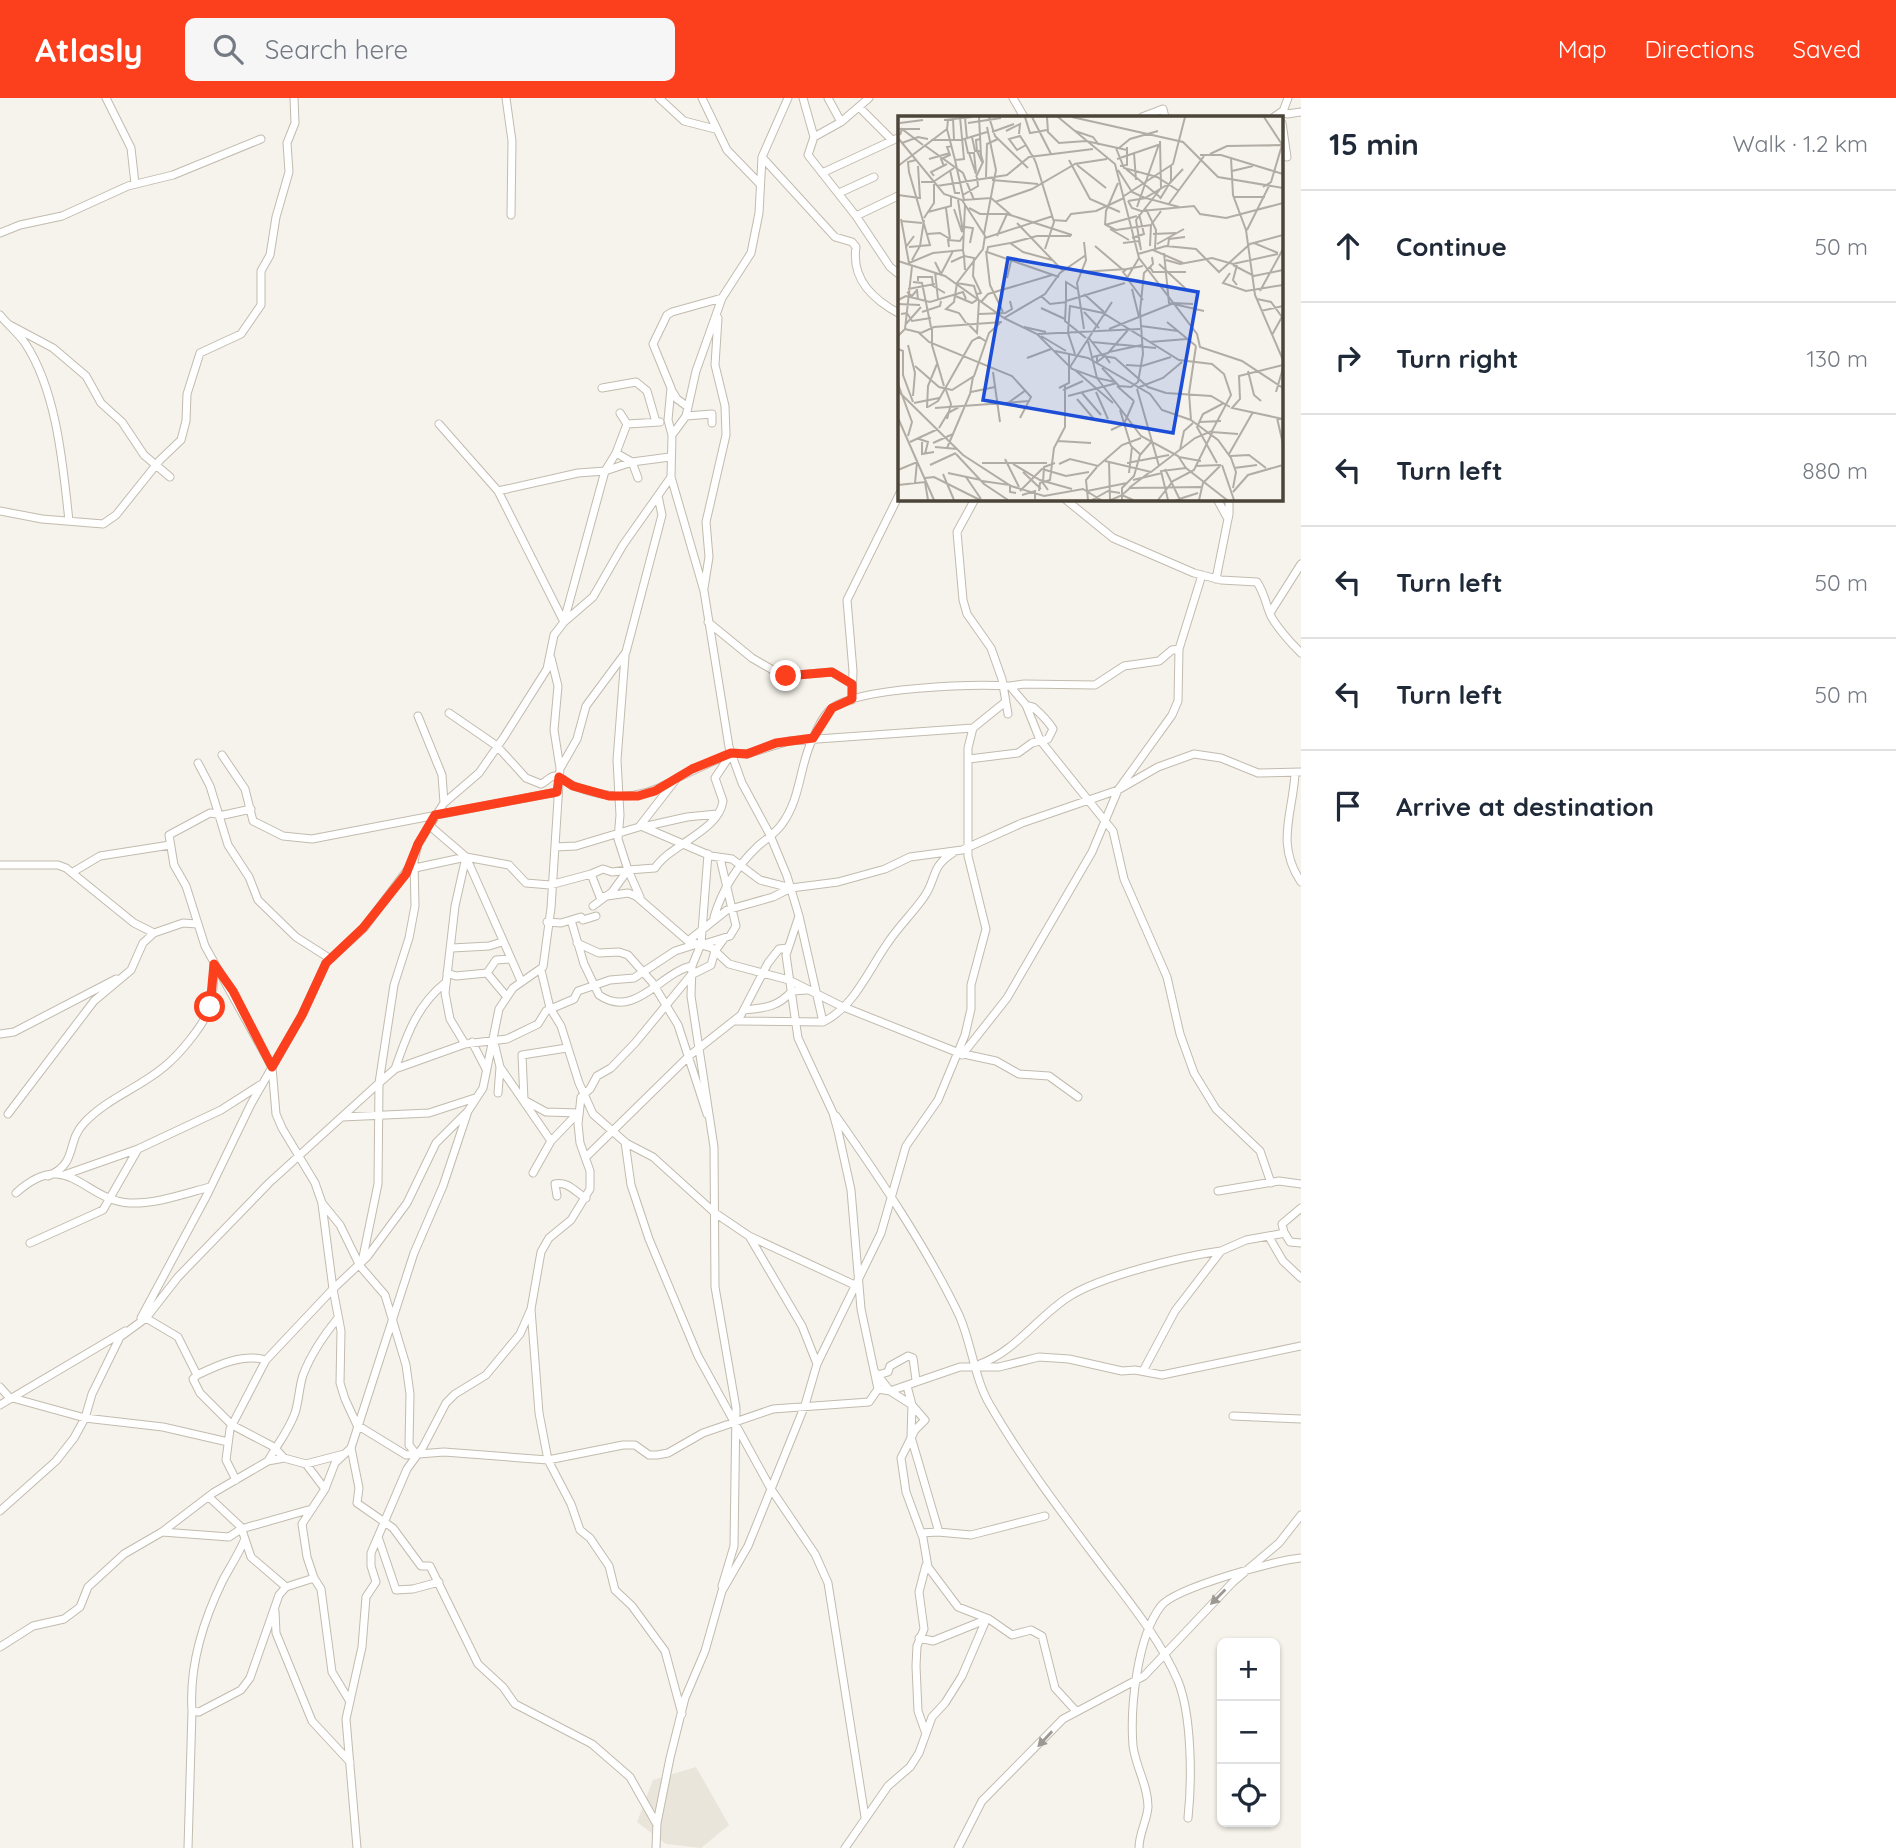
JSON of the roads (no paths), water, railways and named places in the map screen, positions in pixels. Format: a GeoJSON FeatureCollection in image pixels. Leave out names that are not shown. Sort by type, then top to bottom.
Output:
{"type":"FeatureCollection","features":[{"type":"Feature","properties":{"kind":"street"},"geometry":{"type":"LineString","coordinates":[[106,98],[131,148],[135,184]]}},
{"type":"Feature","properties":{"kind":"street"},"geometry":{"type":"LineString","coordinates":[[0,511],[103,524],[116,515],[181,440],[186,421],[187,394],[200,352],[241,334],[261,305],[261,271],[270,254],[276,217],[289,172],[287,144],[295,123],[294,98]]}},
{"type":"Feature","properties":{"kind":"street"},"geometry":{"type":"LineString","coordinates":[[506,98],[512,141],[510,215]]}},
{"type":"Feature","properties":{"kind":"street"},"geometry":{"type":"LineString","coordinates":[[659,98],[684,121],[715,129]]}},
{"type":"Feature","properties":{"kind":"street"},"geometry":{"type":"LineString","coordinates":[[702,98],[715,129],[734,158],[759,183]]}},
{"type":"Feature","properties":{"kind":"street"},"geometry":{"type":"LineString","coordinates":[[684,434],[684,420],[696,371],[722,298],[751,253],[759,213],[762,157],[788,98]]}},
{"type":"Feature","properties":{"kind":"street"},"geometry":{"type":"LineString","coordinates":[[803,98],[814,138],[808,155],[856,216],[890,267],[898,273]]}},
{"type":"Feature","properties":{"kind":"street"},"geometry":{"type":"LineString","coordinates":[[828,98],[841,122]]}},
{"type":"Feature","properties":{"kind":"street"},"geometry":{"type":"LineString","coordinates":[[814,138],[841,122],[869,98]]}},
{"type":"Feature","properties":{"kind":"street"},"geometry":{"type":"LineString","coordinates":[[1013,98],[1023,116]]}},
{"type":"Feature","properties":{"kind":"street"},"geometry":{"type":"LineString","coordinates":[[1281,115],[1288,98]]}},
{"type":"Feature","properties":{"kind":"street"},"geometry":{"type":"LineString","coordinates":[[860,108],[891,139]]}},
{"type":"Feature","properties":{"kind":"street"},"geometry":{"type":"LineString","coordinates":[[1145,116],[1163,109],[1165,116]]}},
{"type":"Feature","properties":{"kind":"street"},"geometry":{"type":"LineString","coordinates":[[1281,115],[1301,112]]}},
{"type":"Feature","properties":{"kind":"street"},"geometry":{"type":"LineString","coordinates":[[1283,130],[1287,157]]}},
{"type":"Feature","properties":{"kind":"street"},"geometry":{"type":"LineString","coordinates":[[822,173],[898,137]]}},
{"type":"Feature","properties":{"kind":"street"},"geometry":{"type":"LineString","coordinates":[[0,233],[20,225],[62,216],[135,184],[173,175],[261,139]]}},
{"type":"Feature","properties":{"kind":"street"},"geometry":{"type":"LineString","coordinates":[[762,157],[835,237],[852,242],[856,247],[854,260],[864,285],[882,304],[898,313]]}},
{"type":"Feature","properties":{"kind":"street"},"geometry":{"type":"LineString","coordinates":[[839,193],[874,177]]}},
{"type":"Feature","properties":{"kind":"street"},"geometry":{"type":"LineString","coordinates":[[856,216],[898,196]]}},
{"type":"Feature","properties":{"kind":"street"},"geometry":{"type":"LineString","coordinates":[[688,407],[677,399],[653,344],[667,315],[722,298]]}},
{"type":"Feature","properties":{"kind":"street"},"geometry":{"type":"LineString","coordinates":[[704,591],[709,557],[706,522],[726,435],[724,406],[715,365],[718,310]]}},
{"type":"Feature","properties":{"kind":"street"},"geometry":{"type":"LineString","coordinates":[[0,315],[25,344],[46,390],[62,457],[69,521]]}},
{"type":"Feature","properties":{"kind":"street"},"geometry":{"type":"LineString","coordinates":[[8,324],[53,348],[86,376],[101,403],[122,422],[144,455],[170,477]]}},
{"type":"Feature","properties":{"kind":"street"},"geometry":{"type":"LineString","coordinates":[[603,388],[636,382],[647,391],[656,422]]}},
{"type":"Feature","properties":{"kind":"street"},"geometry":{"type":"LineString","coordinates":[[671,388],[668,420],[672,435],[671,477],[704,591],[731,753],[742,783],[770,835],[791,888],[823,1022]]}},
{"type":"Feature","properties":{"kind":"street"},"geometry":{"type":"LineString","coordinates":[[620,413],[627,425]]}},
{"type":"Feature","properties":{"kind":"street"},"geometry":{"type":"LineString","coordinates":[[672,435],[684,420],[712,414],[712,423]]}},
{"type":"Feature","properties":{"kind":"street"},"geometry":{"type":"LineString","coordinates":[[627,425],[668,420]]}},
{"type":"Feature","properties":{"kind":"street"},"geometry":{"type":"LineString","coordinates":[[439,424],[498,491],[564,622]]}},
{"type":"Feature","properties":{"kind":"street"},"geometry":{"type":"LineString","coordinates":[[564,622],[605,471],[616,453],[627,425]]}},
{"type":"Feature","properties":{"kind":"street"},"geometry":{"type":"LineString","coordinates":[[616,453],[632,462],[638,478]]}},
{"type":"Feature","properties":{"kind":"street"},"geometry":{"type":"LineString","coordinates":[[498,491],[578,473],[605,471],[632,462],[670,457]]}},
{"type":"Feature","properties":{"kind":"street"},"geometry":{"type":"LineString","coordinates":[[671,477],[623,545],[593,597],[564,622],[554,635],[551,657],[558,687],[554,730],[560,768],[551,908],[541,970],[550,1008],[561,1026],[583,1094],[593,1114],[625,1142],[653,1157],[715,1213],[748,1236],[857,1283]]}},
{"type":"Feature","properties":{"kind":"street"},"geometry":{"type":"LineString","coordinates":[[643,901],[628,870],[618,835],[617,760],[626,652],[662,515],[659,496]]}},
{"type":"Feature","properties":{"kind":"street"},"geometry":{"type":"LineString","coordinates":[[852,699],[847,600],[898,497]]}},
{"type":"Feature","properties":{"kind":"street"},"geometry":{"type":"LineString","coordinates":[[974,500],[957,532],[963,600],[967,614],[990,648],[1006,686],[1026,705],[1040,740],[1113,831],[1124,879],[1167,977],[1180,1034],[1194,1073],[1216,1109],[1260,1151],[1271,1183]]}},
{"type":"Feature","properties":{"kind":"street"},"geometry":{"type":"LineString","coordinates":[[1066,500],[1113,538],[1202,575],[1216,579],[1257,582],[1268,599],[1270,614],[1287,639],[1301,653]]}},
{"type":"Feature","properties":{"kind":"street"},"geometry":{"type":"LineString","coordinates":[[1218,500],[1228,519]]}},
{"type":"Feature","properties":{"kind":"street"},"geometry":{"type":"LineString","coordinates":[[1216,579],[1228,519],[1229,500]]}},
{"type":"Feature","properties":{"kind":"street"},"geometry":{"type":"LineString","coordinates":[[1270,614],[1301,564]]}},
{"type":"Feature","properties":{"kind":"street"},"geometry":{"type":"LineString","coordinates":[[722,1591],[748,1546],[805,1405],[817,1364],[881,1233],[906,1146],[928,1118],[961,1054],[1007,998],[1092,852],[1118,790],[1172,715],[1178,701],[1179,649],[1202,575]]}},
{"type":"Feature","properties":{"kind":"street"},"geometry":{"type":"LineString","coordinates":[[708,622],[752,658],[783,676],[832,672],[852,684]]}},
{"type":"Feature","properties":{"kind":"street"},"geometry":{"type":"LineString","coordinates":[[714,918],[727,887],[740,866],[781,826],[797,794],[804,759],[813,738],[832,708],[852,699],[947,686],[1095,685],[1125,666],[1159,661],[1171,650],[1179,649]]}},
{"type":"Feature","properties":{"kind":"street"},"geometry":{"type":"LineString","coordinates":[[560,768],[576,739],[586,706],[626,652]]}},
{"type":"Feature","properties":{"kind":"street"},"geometry":{"type":"LineString","coordinates":[[361,1263],[378,1184],[380,1083],[394,985],[413,916],[418,844],[444,803],[479,773],[551,657]]}},
{"type":"Feature","properties":{"kind":"street"},"geometry":{"type":"LineString","coordinates":[[1006,686],[1004,703],[1008,714]]}},
{"type":"Feature","properties":{"kind":"street"},"geometry":{"type":"LineString","coordinates":[[961,1054],[971,1009],[971,985],[986,929],[986,918],[973,878],[969,847],[969,740],[973,728],[1004,703]]}},
{"type":"Feature","properties":{"kind":"street"},"geometry":{"type":"LineString","coordinates":[[969,759],[1018,753],[1040,740],[1048,739],[1053,729],[1033,707],[1026,705]]}},
{"type":"Feature","properties":{"kind":"street"},"geometry":{"type":"LineString","coordinates":[[449,713],[497,746],[526,778],[541,784],[554,776],[559,777],[573,786],[618,798],[655,791],[692,769],[731,753],[747,754],[776,743],[813,738],[973,728]]}},
{"type":"Feature","properties":{"kind":"street"},"geometry":{"type":"LineString","coordinates":[[418,716],[442,775],[444,803]]}},
{"type":"Feature","properties":{"kind":"street"},"geometry":{"type":"LineString","coordinates":[[143,1320],[261,1085],[302,1015],[329,958],[363,928],[415,864],[466,857],[509,865],[526,883],[551,885],[603,869],[611,873],[654,868],[665,853],[709,825],[717,814],[723,801],[715,778],[731,753]]}},
{"type":"Feature","properties":{"kind":"street"},"geometry":{"type":"LineString","coordinates":[[736,1021],[823,1022],[838,1014],[876,965],[887,942],[924,897],[939,863],[953,853],[1022,822],[1118,790],[1158,766],[1194,754],[1222,758],[1258,773],[1298,773],[1287,814],[1287,857],[1301,881]]}},
{"type":"Feature","properties":{"kind":"street"},"geometry":{"type":"LineString","coordinates":[[222,755],[245,789],[253,821],[283,836],[312,839],[557,792]]}},
{"type":"Feature","properties":{"kind":"street"},"geometry":{"type":"LineString","coordinates":[[198,763],[228,845],[249,877],[258,900],[296,937],[329,958]]}},
{"type":"Feature","properties":{"kind":"street"},"geometry":{"type":"LineString","coordinates":[[643,826],[673,781]]}},
{"type":"Feature","properties":{"kind":"street"},"geometry":{"type":"LineString","coordinates":[[251,809],[219,815],[211,813],[169,835],[173,865],[186,886],[197,923],[214,964],[233,991],[272,1067],[276,1114],[315,1184],[322,1203],[342,1348],[342,1390],[357,1425],[406,1455],[430,1451],[548,1460],[624,1445],[635,1446],[649,1455],[657,1455],[773,1409],[869,1402],[878,1389],[857,1283],[851,1190],[833,1113]]}},
{"type":"Feature","properties":{"kind":"street"},"geometry":{"type":"LineString","coordinates":[[555,848],[576,846],[643,826],[717,814]]}},
{"type":"Feature","properties":{"kind":"street"},"geometry":{"type":"LineString","coordinates":[[430,826],[466,857],[521,981]]}},
{"type":"Feature","properties":{"kind":"street"},"geometry":{"type":"LineString","coordinates":[[643,826],[708,854],[732,859],[760,880],[791,888]]}},
{"type":"Feature","properties":{"kind":"street"},"geometry":{"type":"LineString","coordinates":[[74,872],[100,856],[170,845]]}},
{"type":"Feature","properties":{"kind":"street"},"geometry":{"type":"LineString","coordinates":[[688,941],[714,918],[733,908],[774,897],[791,888],[838,882],[877,871],[910,857],[953,853]]}},
{"type":"Feature","properties":{"kind":"street"},"geometry":{"type":"LineString","coordinates":[[656,1848],[657,1824],[690,1684],[705,1651],[734,1546],[736,1408],[715,1287],[714,1147],[691,996],[692,966],[703,944],[708,854]]}},
{"type":"Feature","properties":{"kind":"street"},"geometry":{"type":"LineString","coordinates":[[466,857],[455,906],[452,948],[445,983],[450,1018],[486,1069]]}},
{"type":"Feature","properties":{"kind":"street"},"geometry":{"type":"LineString","coordinates":[[357,1848],[346,1719],[362,1647],[366,1597],[376,1582],[371,1566],[378,1536],[407,1469],[446,1403],[495,1367],[520,1334],[531,1309],[541,1252],[549,1238],[571,1220],[586,1198],[591,1181],[580,1143],[579,1113],[583,1094],[667,1006],[691,975],[711,965],[715,951],[723,940],[733,933],[736,926],[733,908],[720,858]]}},
{"type":"Feature","properties":{"kind":"street"},"geometry":{"type":"LineString","coordinates":[[0,865],[58,865],[74,872],[134,923],[154,933],[164,932],[183,923],[197,923]]}},
{"type":"Feature","properties":{"kind":"street"},"geometry":{"type":"LineString","coordinates":[[593,906],[607,895],[628,870]]}},
{"type":"Feature","properties":{"kind":"street"},"geometry":{"type":"LineString","coordinates":[[591,874],[597,894],[628,893],[643,901],[688,941],[703,944],[729,964],[789,980],[844,1007],[961,1054],[996,1061],[1019,1074],[1049,1076],[1078,1097]]}},
{"type":"Feature","properties":{"kind":"street"},"geometry":{"type":"LineString","coordinates":[[547,922],[596,916]]}},
{"type":"Feature","properties":{"kind":"street"},"geometry":{"type":"LineString","coordinates":[[799,916],[787,948],[789,980],[804,1054],[833,1113],[891,1197],[947,1289],[964,1327],[989,1404],[1054,1502],[1147,1625],[1148,1631],[1164,1653],[1179,1684],[1185,1711],[1191,1792],[1188,1818]]}},
{"type":"Feature","properties":{"kind":"street"},"geometry":{"type":"LineString","coordinates":[[571,920],[577,943],[602,997],[615,1000],[638,999],[656,989],[677,971],[692,966]]}},
{"type":"Feature","properties":{"kind":"street"},"geometry":{"type":"LineString","coordinates":[[8,1114],[94,1001],[129,972],[143,943],[154,933]]}},
{"type":"Feature","properties":{"kind":"street"},"geometry":{"type":"LineString","coordinates":[[0,1511],[64,1452],[85,1419],[92,1394],[120,1337],[143,1320],[193,1261],[269,1183],[396,1069],[468,1043],[507,1040],[538,1024],[550,1008],[566,1004],[578,991],[594,984],[624,981],[645,973],[675,951],[723,940]]}},
{"type":"Feature","properties":{"kind":"street"},"geometry":{"type":"LineString","coordinates":[[452,948],[489,946],[502,942]]}},
{"type":"Feature","properties":{"kind":"street"},"geometry":{"type":"LineString","coordinates":[[577,943],[599,953],[619,952],[628,955],[645,973],[667,1006],[689,1056],[709,1118]]}},
{"type":"Feature","properties":{"kind":"street"},"geometry":{"type":"LineString","coordinates":[[586,1157],[689,1056],[736,1021],[745,1010],[775,954],[787,948]]}},
{"type":"Feature","properties":{"kind":"street"},"geometry":{"type":"LineString","coordinates":[[447,973],[456,976],[487,973],[496,960],[510,959]]}},
{"type":"Feature","properties":{"kind":"street"},"geometry":{"type":"LineString","coordinates":[[16,1193],[29,1181],[60,1171],[70,1159],[74,1137],[83,1124],[105,1103],[165,1067],[210,1007],[214,964]]}},
{"type":"Feature","properties":{"kind":"street"},"geometry":{"type":"LineString","coordinates":[[349,1700],[332,1672],[321,1589],[314,1578],[302,1533],[309,1510],[325,1489],[335,1464],[348,1451],[468,1111],[483,1088],[494,1041],[496,1018],[507,997],[521,981],[541,970]]}},
{"type":"Feature","properties":{"kind":"street"},"geometry":{"type":"LineString","coordinates":[[0,1034],[14,1032],[129,972]]}},
{"type":"Feature","properties":{"kind":"street"},"geometry":{"type":"LineString","coordinates":[[487,973],[507,997]]}},
{"type":"Feature","properties":{"kind":"street"},"geometry":{"type":"LineString","coordinates":[[396,1069],[418,1012],[429,995],[445,983]]}},
{"type":"Feature","properties":{"kind":"street"},"geometry":{"type":"LineString","coordinates":[[792,991],[814,992]]}},
{"type":"Feature","properties":{"kind":"street"},"geometry":{"type":"LineString","coordinates":[[745,1010],[782,1003],[792,991]]}},
{"type":"Feature","properties":{"kind":"street"},"geometry":{"type":"LineString","coordinates":[[494,1041],[500,1067],[498,1093]]}},
{"type":"Feature","properties":{"kind":"street"},"geometry":{"type":"LineString","coordinates":[[524,1100],[522,1055],[567,1048]]}},
{"type":"Feature","properties":{"kind":"street"},"geometry":{"type":"LineString","coordinates":[[500,1067],[551,1141]]}},
{"type":"Feature","properties":{"kind":"street"},"geometry":{"type":"LineString","coordinates":[[48,1176],[64,1175],[138,1149],[221,1110],[261,1085]]}},
{"type":"Feature","properties":{"kind":"street"},"geometry":{"type":"LineString","coordinates":[[342,1117],[429,1113],[475,1098]]}},
{"type":"Feature","properties":{"kind":"street"},"geometry":{"type":"LineString","coordinates":[[524,1100],[546,1112],[579,1113]]}},
{"type":"Feature","properties":{"kind":"street"},"geometry":{"type":"LineString","coordinates":[[236,1480],[226,1460],[232,1425],[266,1360],[361,1263],[407,1203],[436,1143],[468,1111]]}},
{"type":"Feature","properties":{"kind":"street"},"geometry":{"type":"LineString","coordinates":[[533,1173],[551,1141],[579,1113]]}},
{"type":"Feature","properties":{"kind":"street"},"geometry":{"type":"LineString","coordinates":[[625,1142],[636,1201],[672,1298],[703,1365],[771,1489],[807,1540],[828,1583],[865,1817]]}},
{"type":"Feature","properties":{"kind":"street"},"geometry":{"type":"LineString","coordinates":[[30,1243],[103,1210],[112,1199],[121,1177],[138,1149]]}},
{"type":"Feature","properties":{"kind":"street"},"geometry":{"type":"LineString","coordinates":[[64,1175],[77,1178],[112,1199],[129,1203],[171,1198],[210,1187]]}},
{"type":"Feature","properties":{"kind":"street"},"geometry":{"type":"LineString","coordinates":[[550,1182],[561,1180],[568,1183],[586,1198]]}},
{"type":"Feature","properties":{"kind":"street"},"geometry":{"type":"LineString","coordinates":[[1218,1191],[1290,1181],[1301,1184]]}},
{"type":"Feature","properties":{"kind":"street"},"geometry":{"type":"LineString","coordinates":[[557,1196],[555,1184],[568,1183]]}},
{"type":"Feature","properties":{"kind":"street"},"geometry":{"type":"LineString","coordinates":[[322,1203],[340,1225],[361,1263],[385,1295],[391,1323],[406,1365],[410,1394],[409,1445],[417,1454]]}},
{"type":"Feature","properties":{"kind":"street"},"geometry":{"type":"LineString","coordinates":[[1301,1208],[1282,1224],[1290,1241],[1301,1242]]}},
{"type":"Feature","properties":{"kind":"street"},"geometry":{"type":"LineString","coordinates":[[878,1389],[890,1391],[916,1380],[976,1365],[1013,1346],[1035,1321],[1080,1291],[1130,1272],[1221,1251],[1246,1240],[1284,1232]]}},
{"type":"Feature","properties":{"kind":"street"},"geometry":{"type":"LineString","coordinates":[[748,1236],[802,1326],[817,1364]]}},
{"type":"Feature","properties":{"kind":"street"},"geometry":{"type":"LineString","coordinates":[[1269,1237],[1283,1261],[1301,1278]]}},
{"type":"Feature","properties":{"kind":"street"},"geometry":{"type":"LineString","coordinates":[[1143,1371],[1175,1311],[1221,1251]]}},
{"type":"Feature","properties":{"kind":"street"},"geometry":{"type":"LineString","coordinates":[[531,1309],[539,1413],[548,1460],[580,1530],[590,1538],[609,1566],[615,1590],[630,1603],[665,1651],[682,1715]]}},
{"type":"Feature","properties":{"kind":"street"},"geometry":{"type":"LineString","coordinates":[[268,1461],[274,1447],[287,1431],[296,1410],[304,1373],[322,1338],[338,1318]]}},
{"type":"Feature","properties":{"kind":"street"},"geometry":{"type":"LineString","coordinates":[[143,1320],[177,1337],[197,1375]]}},
{"type":"Feature","properties":{"kind":"street"},"geometry":{"type":"LineString","coordinates":[[0,1405],[109,1338],[129,1330]]}},
{"type":"Feature","properties":{"kind":"street"},"geometry":{"type":"LineString","coordinates":[[976,1365],[999,1367],[1025,1358],[1049,1356],[1122,1371],[1172,1375],[1301,1346]]}},
{"type":"Feature","properties":{"kind":"street"},"geometry":{"type":"LineString","coordinates":[[876,1373],[888,1372],[890,1366],[908,1356],[913,1358],[916,1380]]}},
{"type":"Feature","properties":{"kind":"street"},"geometry":{"type":"LineString","coordinates":[[266,1360],[254,1357],[218,1365],[193,1379],[200,1392],[232,1425],[274,1447],[284,1458]]}},
{"type":"Feature","properties":{"kind":"street"},"geometry":{"type":"LineString","coordinates":[[876,1373],[890,1391],[912,1405],[925,1420],[911,1437],[901,1458],[906,1492],[933,1576],[958,1607],[1012,1635],[1031,1630],[1042,1636],[1052,1683],[1076,1711]]}},
{"type":"Feature","properties":{"kind":"street"},"geometry":{"type":"LineString","coordinates":[[907,1386],[912,1405],[911,1437],[938,1532]]}},
{"type":"Feature","properties":{"kind":"street"},"geometry":{"type":"LineString","coordinates":[[0,1387],[12,1398],[85,1419],[163,1427],[228,1442]]}},
{"type":"Feature","properties":{"kind":"street"},"geometry":{"type":"LineString","coordinates":[[1233,1416],[1301,1419]]}},
{"type":"Feature","properties":{"kind":"street"},"geometry":{"type":"LineString","coordinates":[[0,1647],[33,1626],[64,1619],[80,1607],[88,1587],[124,1554],[162,1532],[268,1461],[284,1458],[306,1464],[348,1451]]}},
{"type":"Feature","properties":{"kind":"street"},"geometry":{"type":"LineString","coordinates":[[348,1451],[359,1488],[357,1503],[384,1520],[421,1566],[430,1566],[478,1664],[515,1704],[592,1744],[630,1777],[657,1824]]}},
{"type":"Feature","properties":{"kind":"street"},"geometry":{"type":"LineString","coordinates":[[306,1464],[325,1489]]}},
{"type":"Feature","properties":{"kind":"street"},"geometry":{"type":"LineString","coordinates":[[210,1498],[241,1529],[251,1557],[286,1587]]}},
{"type":"Feature","properties":{"kind":"street"},"geometry":{"type":"LineString","coordinates":[[162,1532],[229,1537],[241,1529],[309,1510]]}},
{"type":"Feature","properties":{"kind":"street"},"geometry":{"type":"LineString","coordinates":[[958,1848],[970,1821],[991,1790],[1063,1718],[1138,1680],[1248,1569],[1279,1543],[1301,1515]]}},
{"type":"Feature","properties":{"kind":"street"},"geometry":{"type":"LineString","coordinates":[[921,1533],[971,1535],[1045,1516]]}},
{"type":"Feature","properties":{"kind":"street"},"geometry":{"type":"LineString","coordinates":[[378,1536],[396,1590],[413,1589],[439,1582]]}},
{"type":"Feature","properties":{"kind":"street"},"geometry":{"type":"LineString","coordinates":[[188,1848],[192,1711],[190,1685],[198,1646],[223,1579],[244,1541]]}},
{"type":"Feature","properties":{"kind":"street"},"geometry":{"type":"LineString","coordinates":[[1139,1848],[1140,1828],[1148,1805],[1133,1747],[1133,1699],[1148,1631],[1167,1601],[1248,1569],[1301,1558]]}},
{"type":"Feature","properties":{"kind":"street"},"geometry":{"type":"LineString","coordinates":[[926,1735],[918,1711],[916,1655],[919,1638],[924,1629],[919,1592],[927,1562]]}},
{"type":"Feature","properties":{"kind":"street"},"geometry":{"type":"LineString","coordinates":[[192,1711],[199,1712],[241,1690],[250,1678],[275,1607],[286,1587],[314,1578]]}},
{"type":"Feature","properties":{"kind":"street"},"geometry":{"type":"LineString","coordinates":[[275,1607],[276,1633],[312,1721],[350,1762]]}},
{"type":"Feature","properties":{"kind":"street"},"geometry":{"type":"LineString","coordinates":[[845,1848],[888,1786],[910,1767],[935,1710],[945,1703],[962,1676],[986,1620]]}},
{"type":"Feature","properties":{"kind":"street"},"geometry":{"type":"LineString","coordinates":[[919,1638],[933,1641],[986,1620]]}}]}
